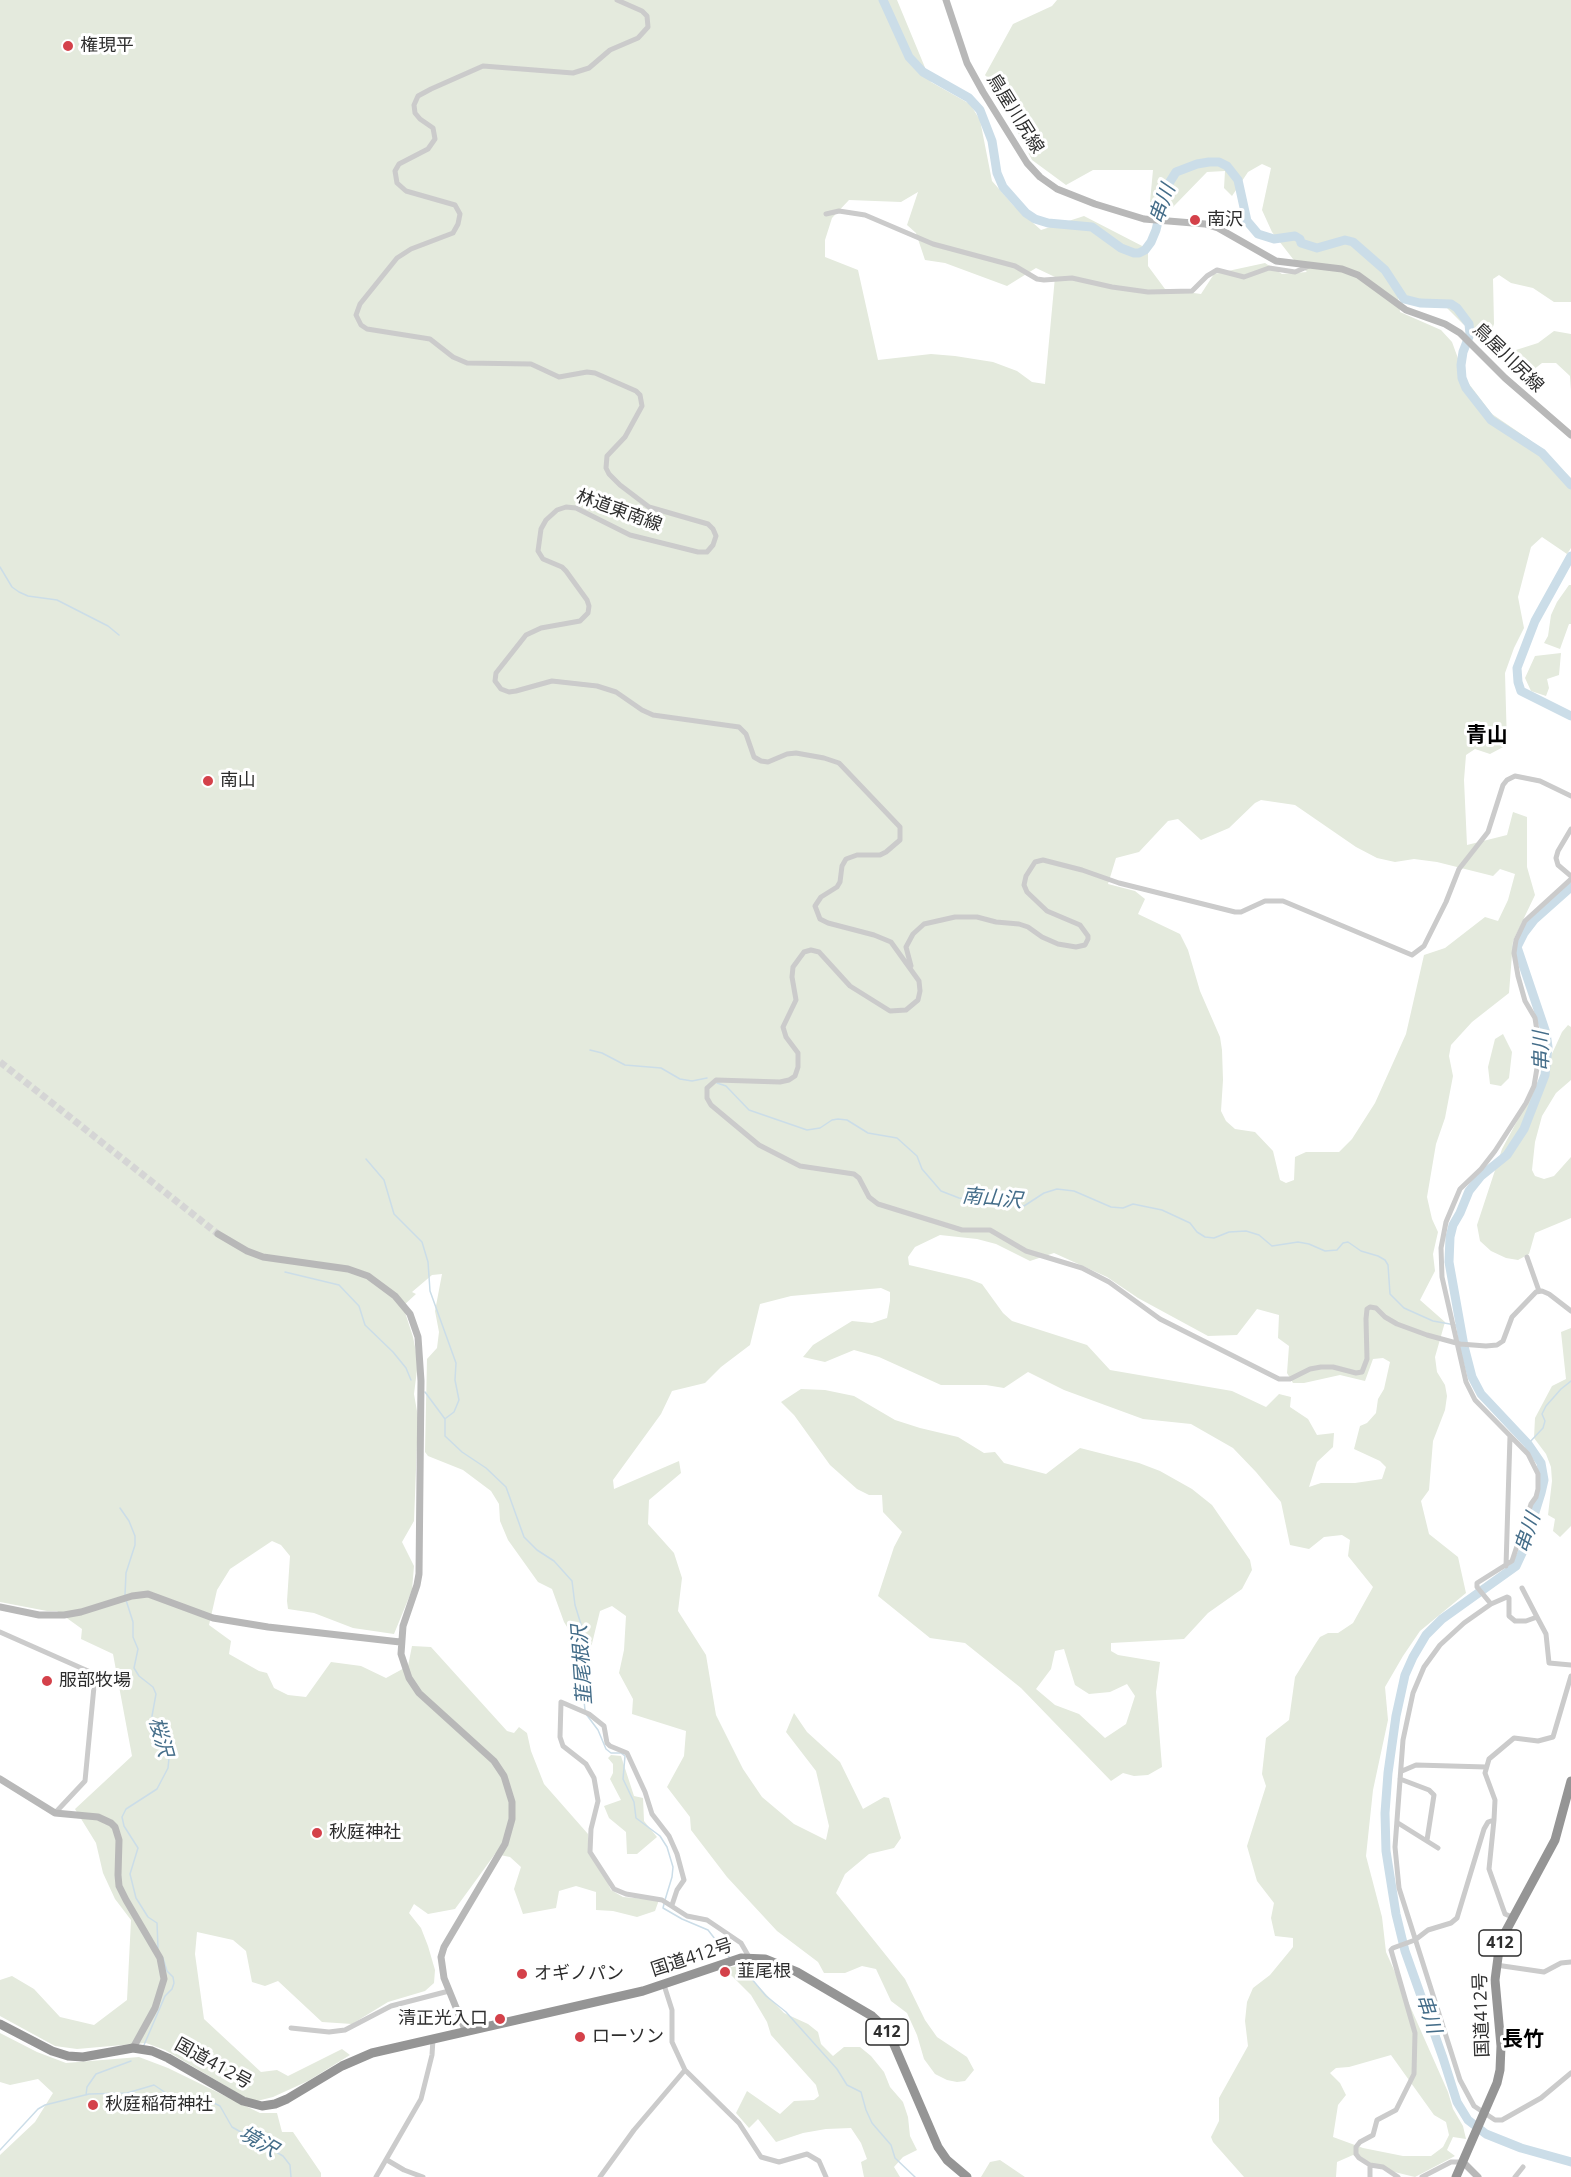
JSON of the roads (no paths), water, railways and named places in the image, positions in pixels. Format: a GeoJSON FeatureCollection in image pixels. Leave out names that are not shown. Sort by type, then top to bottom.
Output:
{"type":"FeatureCollection","features":[{"type":"Feature","properties":{"kind":"highway","name":"国道412号"},"geometry":{"type":"LineString","coordinates":[[1483,2115],[1497,2083],[1501,2061],[1495,1980],[1500,1942],[1554,1840],[1568,1781]]}},
{"type":"Feature","properties":{"kind":"highway","name":"国道412号"},"geometry":{"type":"LineString","coordinates":[[0,2025],[52,2051],[68,2056],[83,2057],[133,2048],[152,2051],[243,2102],[262,2106],[286,2099],[364,2055],[664,1985],[745,1958],[765,1959],[797,1972],[872,2016],[884,2027],[892,2040],[938,2147],[947,2160],[967,2177]]}},
{"type":"Feature","properties":{"kind":"highway","name":"412"},"geometry":{"type":"LineString","coordinates":[[1456,2177],[1483,2115]]}},
{"type":"Feature","properties":{"kind":"street","name":"林道東南線"},"geometry":{"type":"LineString","coordinates":[[617,0],[642,11],[647,16],[648,27],[638,38],[610,50],[589,68],[573,73],[483,66],[418,96],[414,105],[416,113],[420,119],[433,128],[435,139],[428,149],[399,164],[395,171],[396,180],[398,186],[406,191],[455,206],[460,214],[458,224],[453,233],[411,249],[397,258],[360,304],[356,315],[357,320],[367,329],[430,339],[453,357],[467,363],[531,364],[559,376],[595,373],[640,395],[642,406],[626,437],[606,456],[606,468],[609,474],[649,507],[711,526],[716,536],[707,552],[698,552],[630,535],[576,508],[566,507],[557,510],[546,520],[541,529],[538,551],[546,561],[566,571],[587,600],[588,614],[580,621],[541,628],[526,635],[497,670],[495,679],[501,689],[509,692],[552,681],[604,687],[653,715],[739,727],[746,734],[754,757],[761,761],[768,762],[787,754],[796,753],[839,763],[897,824],[901,837],[897,844],[883,854],[857,855],[846,860],[842,866],[837,887],[818,899],[815,906],[820,919],[828,923],[888,940],[920,981],[918,1000],[909,1009],[890,1011],[843,980],[819,952],[811,950],[804,952],[793,968],[792,977],[796,1000],[783,1028],[798,1053],[798,1068],[795,1076],[780,1082],[716,1080],[709,1085],[706,1094],[711,1105],[759,1145],[806,1168],[854,1174],[859,1178],[868,1197],[874,1201],[962,1230],[990,1230],[1033,1254],[1082,1268],[1109,1282],[1161,1319],[1279,1379],[1290,1379],[1310,1368],[1333,1367],[1356,1373],[1362,1371],[1367,1359],[1366,1319],[1370,1306],[1397,1324],[1438,1339],[1458,1343]]}},
{"type":"Feature","properties":{"kind":"street","name":"鳥屋川尻線"},"geometry":{"type":"LineString","coordinates":[[946,0],[967,63],[1027,163],[1040,177],[1057,189],[1075,198],[1153,220],[1205,224],[1218,228],[1276,261],[1342,269],[1358,275],[1406,310],[1445,324],[1460,333],[1517,389],[1571,435]]}},
{"type":"Feature","properties":{"kind":"street"},"geometry":{"type":"LineString","coordinates":[[826,214],[840,212],[865,215],[933,244],[1015,266],[1037,279],[1072,278],[1148,292],[1192,291],[1207,276],[1217,270],[1244,277],[1269,268],[1295,272],[1309,266]]}},
{"type":"Feature","properties":{"kind":"street"},"geometry":{"type":"LineString","coordinates":[[913,970],[906,947],[909,938],[924,924],[955,917],[977,917],[1024,925],[1049,940],[1069,946],[1084,945],[1088,936],[1080,925],[1050,913],[1027,892],[1024,885],[1026,876],[1035,862],[1043,860],[1119,883],[1234,912],[1241,912],[1265,901],[1283,901],[1412,955],[1424,946],[1446,902],[1459,869],[1488,832],[1503,784],[1507,780],[1515,776],[1540,781],[1571,796]]}},
{"type":"Feature","properties":{"kind":"street"},"geometry":{"type":"LineString","coordinates":[[1491,1603],[1477,1587],[1478,1583],[1512,1561],[1531,1504],[1536,1497],[1538,1474],[1533,1463],[1471,1393],[1464,1378],[1442,1276],[1441,1248],[1446,1222],[1461,1189],[1495,1151],[1526,1103],[1534,1086],[1540,1050],[1535,1018],[1525,1001],[1514,953],[1516,940],[1525,921],[1571,878],[1558,865],[1556,858],[1571,829]]}},
{"type":"Feature","properties":{"kind":"street"},"geometry":{"type":"LineString","coordinates":[[218,1234],[247,1251],[278,1261],[348,1269],[368,1276],[395,1296],[410,1314],[415,1326],[421,1365],[419,1574],[400,1642],[403,1662],[413,1686],[424,1699],[494,1761],[504,1776],[512,1802],[512,1819],[505,1844],[444,1947],[441,1956],[440,1964],[466,2032]]}},
{"type":"Feature","properties":{"kind":"street"},"geometry":{"type":"LineString","coordinates":[[1527,1257],[1539,1290],[1549,1294],[1571,1311]]}},
{"type":"Feature","properties":{"kind":"street"},"geometry":{"type":"LineString","coordinates":[[1458,1343],[1490,1346],[1503,1341],[1512,1317],[1539,1290]]}},
{"type":"Feature","properties":{"kind":"street"},"geometry":{"type":"LineString","coordinates":[[1506,1566],[1510,1436]]}},
{"type":"Feature","properties":{"kind":"street"},"geometry":{"type":"LineString","coordinates":[[1521,1587],[1546,1634],[1550,1663],[1571,1665]]}},
{"type":"Feature","properties":{"kind":"street"},"geometry":{"type":"LineString","coordinates":[[0,1607],[39,1615],[64,1615],[144,1594],[156,1596],[195,1613],[231,1622],[400,1642]]}},
{"type":"Feature","properties":{"kind":"street"},"geometry":{"type":"LineString","coordinates":[[1537,1617],[1526,1621],[1515,1621],[1509,1617],[1509,1598],[1504,1597],[1491,1603],[1464,1623],[1440,1646],[1424,1667],[1408,1710],[1403,1740],[1395,1847],[1399,1888],[1414,1941],[1462,2086],[1474,2106],[1483,2115],[1502,2120],[1541,2098],[1571,2073]]}},
{"type":"Feature","properties":{"kind":"street"},"geometry":{"type":"LineString","coordinates":[[0,1632],[93,1673],[95,1677],[85,1781],[55,1813]]}},
{"type":"Feature","properties":{"kind":"street"},"geometry":{"type":"LineString","coordinates":[[1512,1917],[1505,1914],[1489,1869],[1495,1800],[1486,1778],[1486,1767],[1489,1759],[1514,1738],[1538,1741],[1553,1737],[1571,1676]]}},
{"type":"Feature","properties":{"kind":"street"},"geometry":{"type":"LineString","coordinates":[[672,1905],[677,1890],[684,1880],[677,1854],[669,1836],[651,1814],[645,1792],[627,1753],[610,1746],[604,1726],[589,1714],[561,1702],[560,1737],[563,1746],[586,1764],[594,1778],[597,1801],[591,1829],[590,1852],[614,1889],[626,1894],[662,1900],[687,1916],[707,1920],[741,1943],[745,1958]]}},
{"type":"Feature","properties":{"kind":"street"},"geometry":{"type":"LineString","coordinates":[[1401,1771],[1416,1765],[1486,1767]]}},
{"type":"Feature","properties":{"kind":"street"},"geometry":{"type":"LineString","coordinates":[[0,1779],[55,1813],[98,1817],[105,1819],[115,1827],[119,1840],[119,1886],[160,1958],[164,1972],[163,1988],[155,2008],[133,2048]]}},
{"type":"Feature","properties":{"kind":"street"},"geometry":{"type":"LineString","coordinates":[[1400,1779],[1429,1790],[1434,1795],[1427,1840]]}},
{"type":"Feature","properties":{"kind":"street"},"geometry":{"type":"LineString","coordinates":[[1398,2177],[1383,2166],[1370,2165],[1356,2154],[1357,2144],[1373,2135],[1377,2120],[1396,2110],[1414,2074],[1415,2033],[1391,1950],[1414,1941],[1428,1930],[1451,1923],[1457,1918],[1484,1829],[1488,1822],[1494,1820]]}},
{"type":"Feature","properties":{"kind":"street"},"geometry":{"type":"LineString","coordinates":[[1398,1823],[1438,1848]]}},
{"type":"Feature","properties":{"kind":"street"},"geometry":{"type":"LineString","coordinates":[[1496,1965],[1544,1972],[1561,1963],[1571,1962]]}},
{"type":"Feature","properties":{"kind":"street"},"geometry":{"type":"LineString","coordinates":[[664,1985],[672,2010],[672,2042],[685,2070],[739,2123],[761,2157],[779,2162],[807,2154],[819,2161],[826,2177]]}},
{"type":"Feature","properties":{"kind":"street"},"geometry":{"type":"LineString","coordinates":[[291,2028],[330,2032],[345,2030],[392,2006],[449,1991]]}},
{"type":"Feature","properties":{"kind":"street"},"geometry":{"type":"LineString","coordinates":[[376,2177],[421,2099],[432,2055],[433,2039]]}},
{"type":"Feature","properties":{"kind":"street"},"geometry":{"type":"LineString","coordinates":[[600,2177],[634,2130],[685,2070]]}},
{"type":"Feature","properties":{"kind":"street"},"geometry":{"type":"LineString","coordinates":[[387,2160],[423,2177]]}},
{"type":"Feature","properties":{"kind":"street"},"geometry":{"type":"LineString","coordinates":[[1422,2177],[1451,2162],[1463,2162],[1478,2177]]}},
{"type":"Feature","properties":{"kind":"street"},"geometry":{"type":"LineString","coordinates":[[1370,2165],[1370,2177]]}},
{"type":"Feature","properties":{"kind":"street"},"geometry":{"type":"LineString","coordinates":[[1515,2177],[1522,2167]]}},
{"type":"Feature","properties":{"kind":"waterway","name":"串川"},"geometry":{"type":"LineString","coordinates":[[883,0],[909,57],[923,72],[969,98],[980,110],[992,141],[997,173],[1003,187],[1026,213],[1048,223],[1092,227],[1121,248],[1139,253],[1145,250],[1151,242],[1166,188],[1176,172],[1197,164],[1219,162],[1227,166],[1238,180],[1247,221],[1258,234],[1274,239],[1295,236],[1300,239],[1301,243],[1317,248],[1345,240],[1353,242],[1385,270],[1404,299],[1420,303],[1451,304],[1457,308],[1469,324],[1470,334],[1461,365],[1466,388],[1491,420],[1542,453],[1571,485]]}},
{"type":"Feature","properties":{"kind":"waterway","name":"串川"},"geometry":{"type":"LineString","coordinates":[[1571,556],[1535,621],[1517,668],[1521,691],[1571,716]]}},
{"type":"Feature","properties":{"kind":"waterway"},"geometry":{"type":"LineString","coordinates":[[0,567],[12,587],[19,592],[28,596],[57,600],[108,626],[119,635]]}},
{"type":"Feature","properties":{"kind":"waterway","name":"串川"},"geometry":{"type":"LineString","coordinates":[[1571,887],[1534,920],[1517,947],[1546,1033],[1548,1047],[1545,1075],[1524,1129],[1507,1155],[1481,1176],[1469,1191],[1453,1225],[1450,1237],[1449,1262],[1472,1377],[1481,1394],[1528,1444],[1541,1463],[1544,1480],[1523,1551],[1516,1566],[1442,1619],[1426,1635],[1413,1657],[1405,1675],[1396,1716],[1385,1813],[1386,1851],[1396,1914],[1405,1951],[1457,2102],[1468,2120],[1486,2134],[1521,2148],[1571,2162]]}},
{"type":"Feature","properties":{"kind":"waterway","name":"南山沢"},"geometry":{"type":"LineString","coordinates":[[590,1050],[602,1053],[625,1065],[661,1068],[680,1079],[692,1081],[707,1078]]}},
{"type":"Feature","properties":{"kind":"waterway","name":"南山沢"},"geometry":{"type":"LineString","coordinates":[[717,1083],[726,1086],[749,1110],[807,1130],[820,1128],[838,1119],[847,1120],[868,1133],[897,1138],[917,1156],[922,1169],[941,1191],[959,1198],[989,1202],[1006,1201],[1024,1206],[1044,1193],[1057,1189],[1074,1191],[1111,1207],[1123,1208],[1133,1204],[1162,1210],[1190,1223],[1197,1232],[1205,1237],[1214,1238],[1229,1232],[1246,1231],[1259,1235],[1272,1246],[1298,1242],[1325,1251],[1337,1250],[1343,1243],[1348,1242],[1361,1251],[1385,1260],[1388,1265],[1390,1294],[1404,1308],[1433,1321],[1461,1326]]}},
{"type":"Feature","properties":{"kind":"waterway"},"geometry":{"type":"LineString","coordinates":[[366,1159],[384,1180],[394,1214],[422,1242],[428,1262],[430,1291],[456,1363],[455,1380],[459,1400],[454,1412],[446,1418]]}},
{"type":"Feature","properties":{"kind":"waterway","name":"韮尾根沢"},"geometry":{"type":"LineString","coordinates":[[285,1272],[339,1285],[359,1306],[365,1325],[393,1352],[406,1368],[411,1380]]}},
{"type":"Feature","properties":{"kind":"waterway"},"geometry":{"type":"LineString","coordinates":[[1528,1444],[1543,1428],[1545,1421],[1542,1414],[1546,1406],[1571,1381]]}},
{"type":"Feature","properties":{"kind":"waterway","name":"韮尾根沢"},"geometry":{"type":"LineString","coordinates":[[425,1392],[445,1419],[445,1436],[506,1487],[524,1537],[537,1550],[554,1561],[572,1581],[575,1605],[584,1634],[582,1682],[585,1710]]}},
{"type":"Feature","properties":{"kind":"waterway","name":"桜沢"},"geometry":{"type":"LineString","coordinates":[[120,1508],[135,1536],[135,1545],[126,1573],[125,1595]]}},
{"type":"Feature","properties":{"kind":"waterway","name":"桜沢"},"geometry":{"type":"LineString","coordinates":[[126,1600],[133,1622],[133,1637],[138,1649],[134,1668],[139,1676],[153,1687],[156,1694],[152,1716],[169,1758],[168,1768],[157,1789],[126,1809],[122,1817],[124,1826],[138,1848],[130,1874],[136,1898],[148,1917],[157,1923],[158,1948]]}},
{"type":"Feature","properties":{"kind":"waterway","name":"韮尾根沢"},"geometry":{"type":"LineString","coordinates":[[586,1714],[598,1730],[606,1749],[611,1753],[621,1753],[625,1756],[623,1779],[634,1802],[636,1818],[660,1836],[667,1847],[673,1867],[665,1900]]}},
{"type":"Feature","properties":{"kind":"waterway","name":"韮尾根沢"},"geometry":{"type":"LineString","coordinates":[[664,1904],[663,1908],[708,1930],[729,1957]]}},
{"type":"Feature","properties":{"kind":"waterway","name":"桜沢"},"geometry":{"type":"LineString","coordinates":[[144,2045],[165,1996],[174,1983],[163,1958]]}},
{"type":"Feature","properties":{"kind":"waterway","name":"韮尾根沢"},"geometry":{"type":"LineString","coordinates":[[736,1965],[746,1972],[766,1996],[786,2012],[837,2069],[847,2085],[861,2092],[872,2123],[891,2145],[895,2158],[915,2177]]}},
{"type":"Feature","properties":{"kind":"waterway","name":"桜沢"},"geometry":{"type":"LineString","coordinates":[[86,2095],[87,2087],[96,2074],[131,2061]]}},
{"type":"Feature","properties":{"kind":"waterway","name":"境沢"},"geometry":{"type":"LineString","coordinates":[[0,2150],[38,2109],[45,2105],[89,2094],[127,2093],[154,2085],[181,2103],[199,2106],[214,2103],[220,2106],[232,2127],[283,2156],[290,2165],[291,2177]]}},
{"type":"Feature","properties":{"kind":"tunnel"},"geometry":{"type":"LineString","coordinates":[[0,1062],[218,1234]]}},
{"type":"Feature","properties":{"kind":"place","name":"権現平"},"geometry":{"type":"Point","coordinates":[68,46]}},
{"type":"Feature","properties":{"kind":"place","name":"南沢"},"geometry":{"type":"Point","coordinates":[1195,220]}},
{"type":"Feature","properties":{"kind":"place","name":"南山"},"geometry":{"type":"Point","coordinates":[208,781]}},
{"type":"Feature","properties":{"kind":"place","name":"服部牧場"},"geometry":{"type":"Point","coordinates":[47,1681]}},
{"type":"Feature","properties":{"kind":"place","name":"秋庭神社"},"geometry":{"type":"Point","coordinates":[317,1833]}},
{"type":"Feature","properties":{"kind":"place","name":"韮尾根"},"geometry":{"type":"Point","coordinates":[725,1972]}},
{"type":"Feature","properties":{"kind":"place","name":"オギノパン"},"geometry":{"type":"Point","coordinates":[522,1974]}},
{"type":"Feature","properties":{"kind":"place","name":"清正光入口"},"geometry":{"type":"Point","coordinates":[500,2019]}},
{"type":"Feature","properties":{"kind":"place","name":"ローソン"},"geometry":{"type":"Point","coordinates":[580,2037]}},
{"type":"Feature","properties":{"kind":"place","name":"秋庭稲荷神社"},"geometry":{"type":"Point","coordinates":[93,2105]}},
{"type":"Feature","properties":{"kind":"district","name":"青山"},"geometry":{"type":"Point","coordinates":[1487,736]}},
{"type":"Feature","properties":{"kind":"district","name":"長竹"},"geometry":{"type":"Point","coordinates":[1523,2040]}}]}
